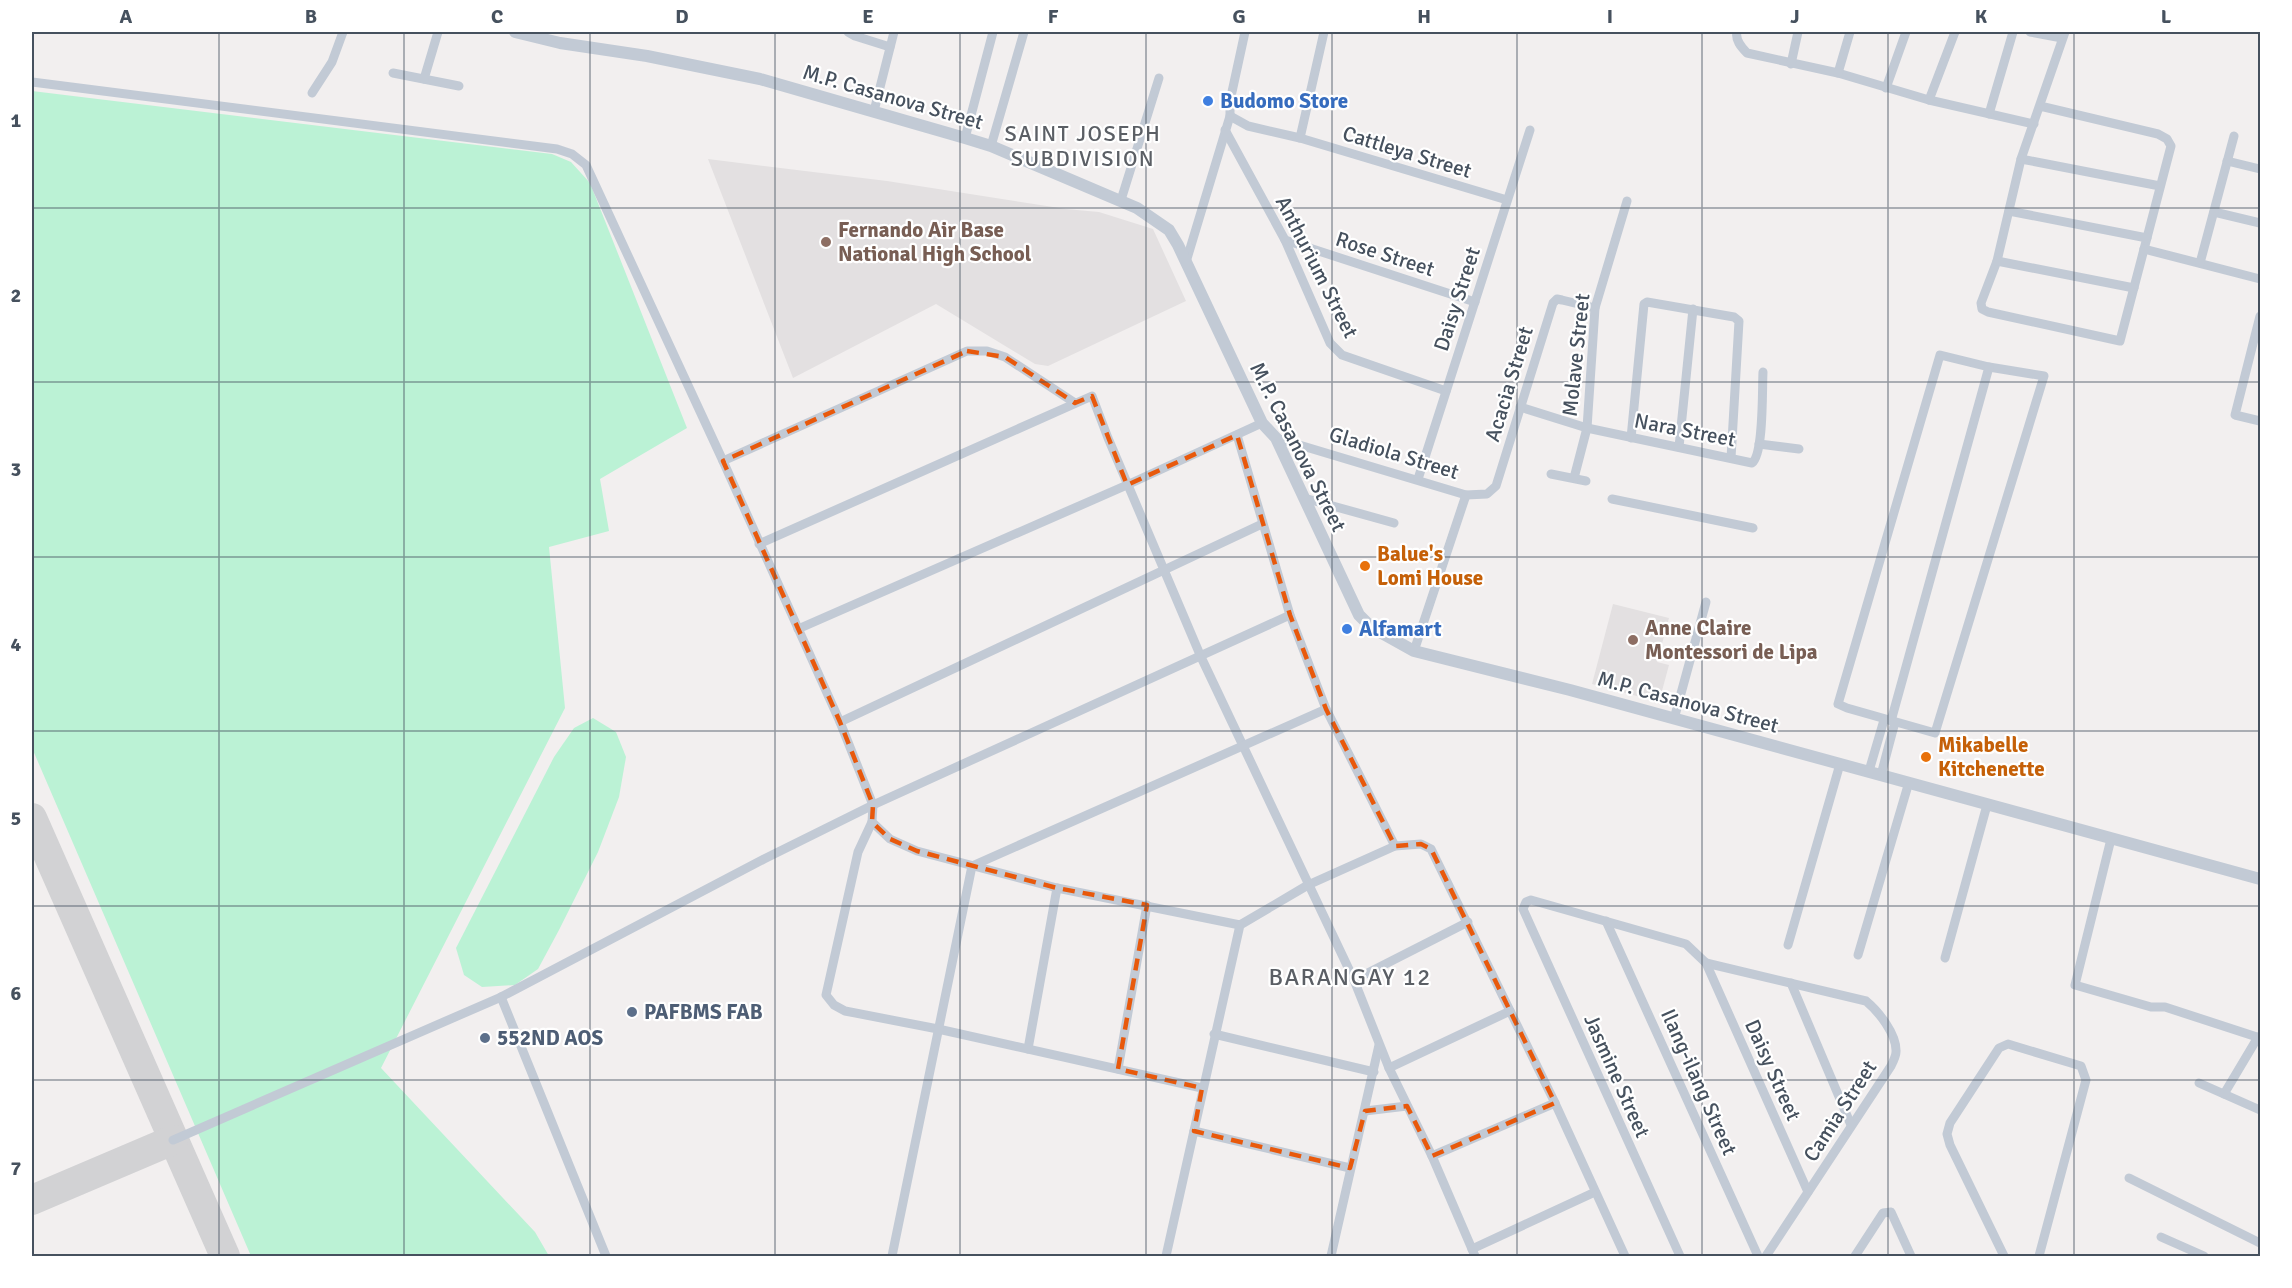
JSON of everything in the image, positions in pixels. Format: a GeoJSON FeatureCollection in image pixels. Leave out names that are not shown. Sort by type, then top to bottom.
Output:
{"type":"FeatureCollection","features":[{"type":"Feature","properties":{"kind":"street"},"geometry":{"type":"LineString","coordinates":[[312,93],[332,62],[343,32]]}},
{"type":"Feature","properties":{"kind":"street"},"geometry":{"type":"LineString","coordinates":[[424,80],[438,32]]}},
{"type":"Feature","properties":{"kind":"street","name":"M.P. Casanova Street"},"geometry":{"type":"LineString","coordinates":[[515,32],[561,37],[760,79],[874,111],[991,146],[1120,200],[1154,218],[1169,230],[1186,262],[1262,423],[1276,438],[1359,615],[1371,627],[1414,651],[1570,690],[2260,879]]}},
{"type":"Feature","properties":{"kind":"street"},"geometry":{"type":"LineString","coordinates":[[848,32],[890,47]]}},
{"type":"Feature","properties":{"kind":"street"},"geometry":{"type":"LineString","coordinates":[[874,111],[894,32]]}},
{"type":"Feature","properties":{"kind":"street"},"geometry":{"type":"LineString","coordinates":[[964,138],[993,32]]}},
{"type":"Feature","properties":{"kind":"street"},"geometry":{"type":"LineString","coordinates":[[991,146],[1024,32]]}},
{"type":"Feature","properties":{"kind":"street"},"geometry":{"type":"LineString","coordinates":[[1186,262],[1230,116],[1230,101],[1245,32]]}},
{"type":"Feature","properties":{"kind":"street"},"geometry":{"type":"LineString","coordinates":[[1300,138],[1324,32]]}},
{"type":"Feature","properties":{"kind":"street"},"geometry":{"type":"LineString","coordinates":[[1737,32],[1739,45],[1747,52],[1838,74],[1929,100],[2034,124]]}},
{"type":"Feature","properties":{"kind":"street"},"geometry":{"type":"LineString","coordinates":[[1791,64],[1798,32]]}},
{"type":"Feature","properties":{"kind":"street"},"geometry":{"type":"LineString","coordinates":[[1838,74],[1850,32]]}},
{"type":"Feature","properties":{"kind":"street"},"geometry":{"type":"LineString","coordinates":[[1886,88],[1906,32]]}},
{"type":"Feature","properties":{"kind":"street"},"geometry":{"type":"LineString","coordinates":[[1929,100],[1955,32]]}},
{"type":"Feature","properties":{"kind":"street"},"geometry":{"type":"LineString","coordinates":[[1989,114],[2013,32]]}},
{"type":"Feature","properties":{"kind":"street"},"geometry":{"type":"LineString","coordinates":[[2030,32],[2063,35],[2021,159],[1997,261],[1981,303],[1982,309],[2120,341],[2170,146],[2167,139],[2158,135],[2040,106]]}},
{"type":"Feature","properties":{"kind":"street"},"geometry":{"type":"LineString","coordinates":[[393,74],[459,86]]}},
{"type":"Feature","properties":{"kind":"street"},"geometry":{"type":"LineString","coordinates":[[1120,200],[1159,78]]}},
{"type":"Feature","properties":{"kind":"street"},"geometry":{"type":"LineString","coordinates":[[32,81],[546,147],[572,154],[586,165],[723,461],[840,722],[873,806],[872,822],[858,852],[826,995],[834,1005],[845,1011],[938,1029],[1202,1088]]}},
{"type":"Feature","properties":{"kind":"street","name":"Cattleya Street"},"geometry":{"type":"LineString","coordinates":[[1230,116],[1248,126],[1300,138],[1507,200]]}},
{"type":"Feature","properties":{"kind":"street","name":"Anthurium Street"},"geometry":{"type":"LineString","coordinates":[[1225,130],[1285,240],[1330,344],[1342,355],[1446,391]]}},
{"type":"Feature","properties":{"kind":"street","name":"Daisy Street"},"geometry":{"type":"LineString","coordinates":[[1418,479],[1530,130]]}},
{"type":"Feature","properties":{"kind":"street"},"geometry":{"type":"LineString","coordinates":[[2200,263],[2234,136]]}},
{"type":"Feature","properties":{"kind":"street"},"geometry":{"type":"LineString","coordinates":[[2021,159],[2160,186]]}},
{"type":"Feature","properties":{"kind":"street"},"geometry":{"type":"LineString","coordinates":[[2227,161],[2260,169]]}},
{"type":"Feature","properties":{"kind":"street","name":"Molave Street"},"geometry":{"type":"LineString","coordinates":[[1574,478],[1587,428],[1595,308],[1627,201]]}},
{"type":"Feature","properties":{"kind":"street"},"geometry":{"type":"LineString","coordinates":[[2009,211],[2147,238]]}},
{"type":"Feature","properties":{"kind":"street"},"geometry":{"type":"LineString","coordinates":[[2214,212],[2260,223]]}},
{"type":"Feature","properties":{"kind":"street","name":"Rose Street"},"geometry":{"type":"LineString","coordinates":[[1285,240],[1475,302]]}},
{"type":"Feature","properties":{"kind":"street"},"geometry":{"type":"LineString","coordinates":[[2144,249],[2260,279]]}},
{"type":"Feature","properties":{"kind":"street"},"geometry":{"type":"LineString","coordinates":[[1997,261],[2134,288]]}},
{"type":"Feature","properties":{"kind":"street","name":"Acacia Street"},"geometry":{"type":"LineString","coordinates":[[1466,495],[1487,494],[1496,486],[1553,303],[1557,299],[1595,308]]}},
{"type":"Feature","properties":{"kind":"street"},"geometry":{"type":"LineString","coordinates":[[1630,438],[1644,304],[1647,302],[1693,309],[1738,318],[1739,321],[1731,458]]}},
{"type":"Feature","properties":{"kind":"street"},"geometry":{"type":"LineString","coordinates":[[1679,447],[1693,309]]}},
{"type":"Feature","properties":{"kind":"street"},"geometry":{"type":"LineString","coordinates":[[2260,316],[2258,334],[2235,415],[2260,421]]}},
{"type":"Feature","properties":{"kind":"street"},"geometry":{"type":"LineString","coordinates":[[723,461],[967,351],[987,351],[1005,357],[1075,403]]}},
{"type":"Feature","properties":{"kind":"street"},"geometry":{"type":"LineString","coordinates":[[1940,355],[1989,367],[2044,376],[1935,733],[1890,721],[1838,704],[1940,355]]}},
{"type":"Feature","properties":{"kind":"street"},"geometry":{"type":"LineString","coordinates":[[1881,775],[1890,721],[1989,367]]}},
{"type":"Feature","properties":{"kind":"street","name":"Nara Street"},"geometry":{"type":"LineString","coordinates":[[1520,407],[1587,428],[1752,463],[1755,461],[1759,444],[1763,372]]}},
{"type":"Feature","properties":{"kind":"street"},"geometry":{"type":"LineString","coordinates":[[759,543],[1092,396],[1200,657],[1354,980],[1389,1068],[1432,1156],[1473,1253],[1595,1192]]}},
{"type":"Feature","properties":{"kind":"street"},"geometry":{"type":"LineString","coordinates":[[798,629],[1262,423]]}},
{"type":"Feature","properties":{"kind":"street"},"geometry":{"type":"LineString","coordinates":[[1237,435],[1290,615],[1326,709],[1395,846]]}},
{"type":"Feature","properties":{"kind":"street","name":"Gladiola Street"},"geometry":{"type":"LineString","coordinates":[[1276,438],[1466,495]]}},
{"type":"Feature","properties":{"kind":"street"},"geometry":{"type":"LineString","coordinates":[[1759,444],[1798,449]]}},
{"type":"Feature","properties":{"kind":"street"},"geometry":{"type":"LineString","coordinates":[[1551,474],[1586,481]]}},
{"type":"Feature","properties":{"kind":"street"},"geometry":{"type":"LineString","coordinates":[[1414,651],[1466,495]]}},
{"type":"Feature","properties":{"kind":"street"},"geometry":{"type":"LineString","coordinates":[[1304,498],[1394,523]]}},
{"type":"Feature","properties":{"kind":"street"},"geometry":{"type":"LineString","coordinates":[[1612,499],[1753,528]]}},
{"type":"Feature","properties":{"kind":"street"},"geometry":{"type":"LineString","coordinates":[[840,722],[1262,524]]}},
{"type":"Feature","properties":{"kind":"street"},"geometry":{"type":"LineString","coordinates":[[1674,719],[1706,602]]}},
{"type":"Feature","properties":{"kind":"street"},"geometry":{"type":"LineString","coordinates":[[173,1140],[501,997],[764,859],[873,806],[1290,615]]}},
{"type":"Feature","properties":{"kind":"street"},"geometry":{"type":"LineString","coordinates":[[972,866],[1326,709]]}},
{"type":"Feature","properties":{"kind":"street"},"geometry":{"type":"LineString","coordinates":[[1869,771],[1890,721]]}},
{"type":"Feature","properties":{"kind":"street"},"geometry":{"type":"LineString","coordinates":[[1788,945],[1840,764]]}},
{"type":"Feature","properties":{"kind":"street"},"geometry":{"type":"LineString","coordinates":[[1858,955],[1909,782]]}},
{"type":"Feature","properties":{"kind":"street"},"geometry":{"type":"LineString","coordinates":[[1946,958],[1987,805]]}},
{"type":"Feature","properties":{"kind":"street"},"geometry":{"type":"LineString","coordinates":[[872,822],[890,839],[917,851],[1057,888],[1240,925],[1308,885],[1395,846],[1413,843],[1431,849],[1555,1103],[1625,1257]]}},
{"type":"Feature","properties":{"kind":"street"},"geometry":{"type":"LineString","coordinates":[[2111,839],[2075,985],[2151,1007],[2165,1007],[2259,1037],[2224,1094]]}},
{"type":"Feature","properties":{"kind":"street"},"geometry":{"type":"LineString","coordinates":[[892,1257],[972,866]]}},
{"type":"Feature","properties":{"kind":"street"},"geometry":{"type":"LineString","coordinates":[[1028,1049],[1057,888]]}},
{"type":"Feature","properties":{"kind":"street","name":"Jasmine Street"},"geometry":{"type":"LineString","coordinates":[[1606,921],[1531,900],[1526,902],[1523,909],[1680,1257]]}},
{"type":"Feature","properties":{"kind":"street"},"geometry":{"type":"LineString","coordinates":[[1118,1069],[1147,906]]}},
{"type":"Feature","properties":{"kind":"street"},"geometry":{"type":"LineString","coordinates":[[1606,921],[1686,944],[1706,963]]}},
{"type":"Feature","properties":{"kind":"street","name":"Ilang-ilang Street"},"geometry":{"type":"LineString","coordinates":[[1606,921],[1758,1257]]}},
{"type":"Feature","properties":{"kind":"street"},"geometry":{"type":"LineString","coordinates":[[1354,980],[1468,922]]}},
{"type":"Feature","properties":{"kind":"street"},"geometry":{"type":"LineString","coordinates":[[1166,1257],[1240,925]]}},
{"type":"Feature","properties":{"kind":"street","name":"Daisy Street"},"geometry":{"type":"LineString","coordinates":[[1706,963],[1808,1192]]}},
{"type":"Feature","properties":{"kind":"street","name":"Camia Street"},"geometry":{"type":"LineString","coordinates":[[1706,963],[1866,1001],[1880,1012],[1893,1039],[1896,1052],[1891,1066],[1766,1257]]}},
{"type":"Feature","properties":{"kind":"street"},"geometry":{"type":"LineString","coordinates":[[1791,984],[1851,1125]]}},
{"type":"Feature","properties":{"kind":"street"},"geometry":{"type":"LineString","coordinates":[[501,997],[606,1257]]}},
{"type":"Feature","properties":{"kind":"street"},"geometry":{"type":"LineString","coordinates":[[1389,1068],[1510,1011]]}},
{"type":"Feature","properties":{"kind":"street"},"geometry":{"type":"LineString","coordinates":[[1214,1034],[1374,1072]]}},
{"type":"Feature","properties":{"kind":"street"},"geometry":{"type":"LineString","coordinates":[[1330,1257],[1379,1044]]}},
{"type":"Feature","properties":{"kind":"street"},"geometry":{"type":"LineString","coordinates":[[2004,1257],[1959,1165],[1947,1134],[1950,1123],[1999,1048],[2008,1044],[2081,1066],[2086,1080],[2039,1257]]}},
{"type":"Feature","properties":{"kind":"street"},"geometry":{"type":"LineString","coordinates":[[2199,1083],[2260,1110]]}},
{"type":"Feature","properties":{"kind":"street"},"geometry":{"type":"LineString","coordinates":[[1432,1156],[1555,1103]]}},
{"type":"Feature","properties":{"kind":"street"},"geometry":{"type":"LineString","coordinates":[[1365,1111],[1407,1106]]}},
{"type":"Feature","properties":{"kind":"street"},"geometry":{"type":"LineString","coordinates":[[1194,1131],[1350,1168]]}},
{"type":"Feature","properties":{"kind":"street"},"geometry":{"type":"LineString","coordinates":[[2128,1178],[2260,1243]]}},
{"type":"Feature","properties":{"kind":"street"},"geometry":{"type":"LineString","coordinates":[[1855,1257],[1883,1213],[1887,1211],[1891,1212],[1911,1257]]}},
{"type":"Feature","properties":{"kind":"street"},"geometry":{"type":"LineString","coordinates":[[2161,1237],[2204,1257]]}},
{"type":"Feature","properties":{"kind":"highlighted area"},"geometry":{"type":"Polygon","coordinates":[[[967,351],[1005,357],[1075,403],[1092,396],[1127,485],[1237,435],[1290,615],[1326,709],[1395,846],[1421,844],[1431,849],[1555,1103],[1432,1156],[1407,1106],[1365,1111],[1350,1168],[1194,1131],[1202,1088],[1118,1069],[1147,905],[1057,888],[917,851],[890,839],[872,822],[873,805],[840,722],[723,461],[967,351]]]}},
{"type":"Feature","properties":{"kind":"shaded area"},"geometry":{"type":"Polygon","coordinates":[[[708,159],[887,181],[1066,209],[1099,212],[1153,229],[1186,301],[1048,366],[1035,364],[936,304],[793,378],[708,159]]]}},
{"type":"Feature","properties":{"kind":"shaded area","name":"Anne Claire Montessori de Lipa"},"geometry":{"type":"Polygon","coordinates":[[[1613,604],[1669,618],[1657,662],[1669,665],[1659,702],[1592,684],[1613,604]]]}},
{"type":"Feature","properties":{"kind":"green space"},"geometry":{"type":"Polygon","coordinates":[[[32,91],[552,154],[571,162],[590,183],[687,428],[600,479],[609,531],[549,547],[565,708],[381,1068],[535,1232],[549,1256],[251,1256],[32,748],[32,91]]]}},
{"type":"Feature","properties":{"kind":"green space"},"geometry":{"type":"Polygon","coordinates":[[[593,718],[616,732],[626,757],[619,797],[598,852],[538,969],[515,985],[482,987],[464,975],[456,948],[554,757],[574,728],[593,718]]]}},
{"type":"Feature","properties":{"kind":"taxiway"},"geometry":{"type":"LineString","coordinates":[[32,818],[225,1256]]}},
{"type":"Feature","properties":{"kind":"taxiway"},"geometry":{"type":"LineString","coordinates":[[32,1200],[173,1140]]}},
{"type":"Feature","properties":{"kind":"place","name":"Budomo Store"},"geometry":{"type":"Point","coordinates":[1208,101]}},
{"type":"Feature","properties":{"kind":"place","name":"Fernando Air Base National High School"},"geometry":{"type":"Point","coordinates":[826,242]}},
{"type":"Feature","properties":{"kind":"place","name":"Balue's Lomi House"},"geometry":{"type":"Point","coordinates":[1365,566]}},
{"type":"Feature","properties":{"kind":"place","name":"Alfamart"},"geometry":{"type":"Point","coordinates":[1347,629]}},
{"type":"Feature","properties":{"kind":"place","name":"Anne Claire Montessori de Lipa"},"geometry":{"type":"Point","coordinates":[1633,640]}},
{"type":"Feature","properties":{"kind":"place","name":"Mikabelle Kitchenette"},"geometry":{"type":"Point","coordinates":[1926,757]}},
{"type":"Feature","properties":{"kind":"place","name":"PAFBMS FAB"},"geometry":{"type":"Point","coordinates":[632,1012]}},
{"type":"Feature","properties":{"kind":"place","name":"552ND AOS"},"geometry":{"type":"Point","coordinates":[485,1038]}},
{"type":"Feature","properties":{"kind":"district","name":"SAINT JOSEPH SUBDIVISION"},"geometry":{"type":"Point","coordinates":[1083,146]}},
{"type":"Feature","properties":{"kind":"district","name":"BARANGAY 12"},"geometry":{"type":"Point","coordinates":[1350,977]}}]}
